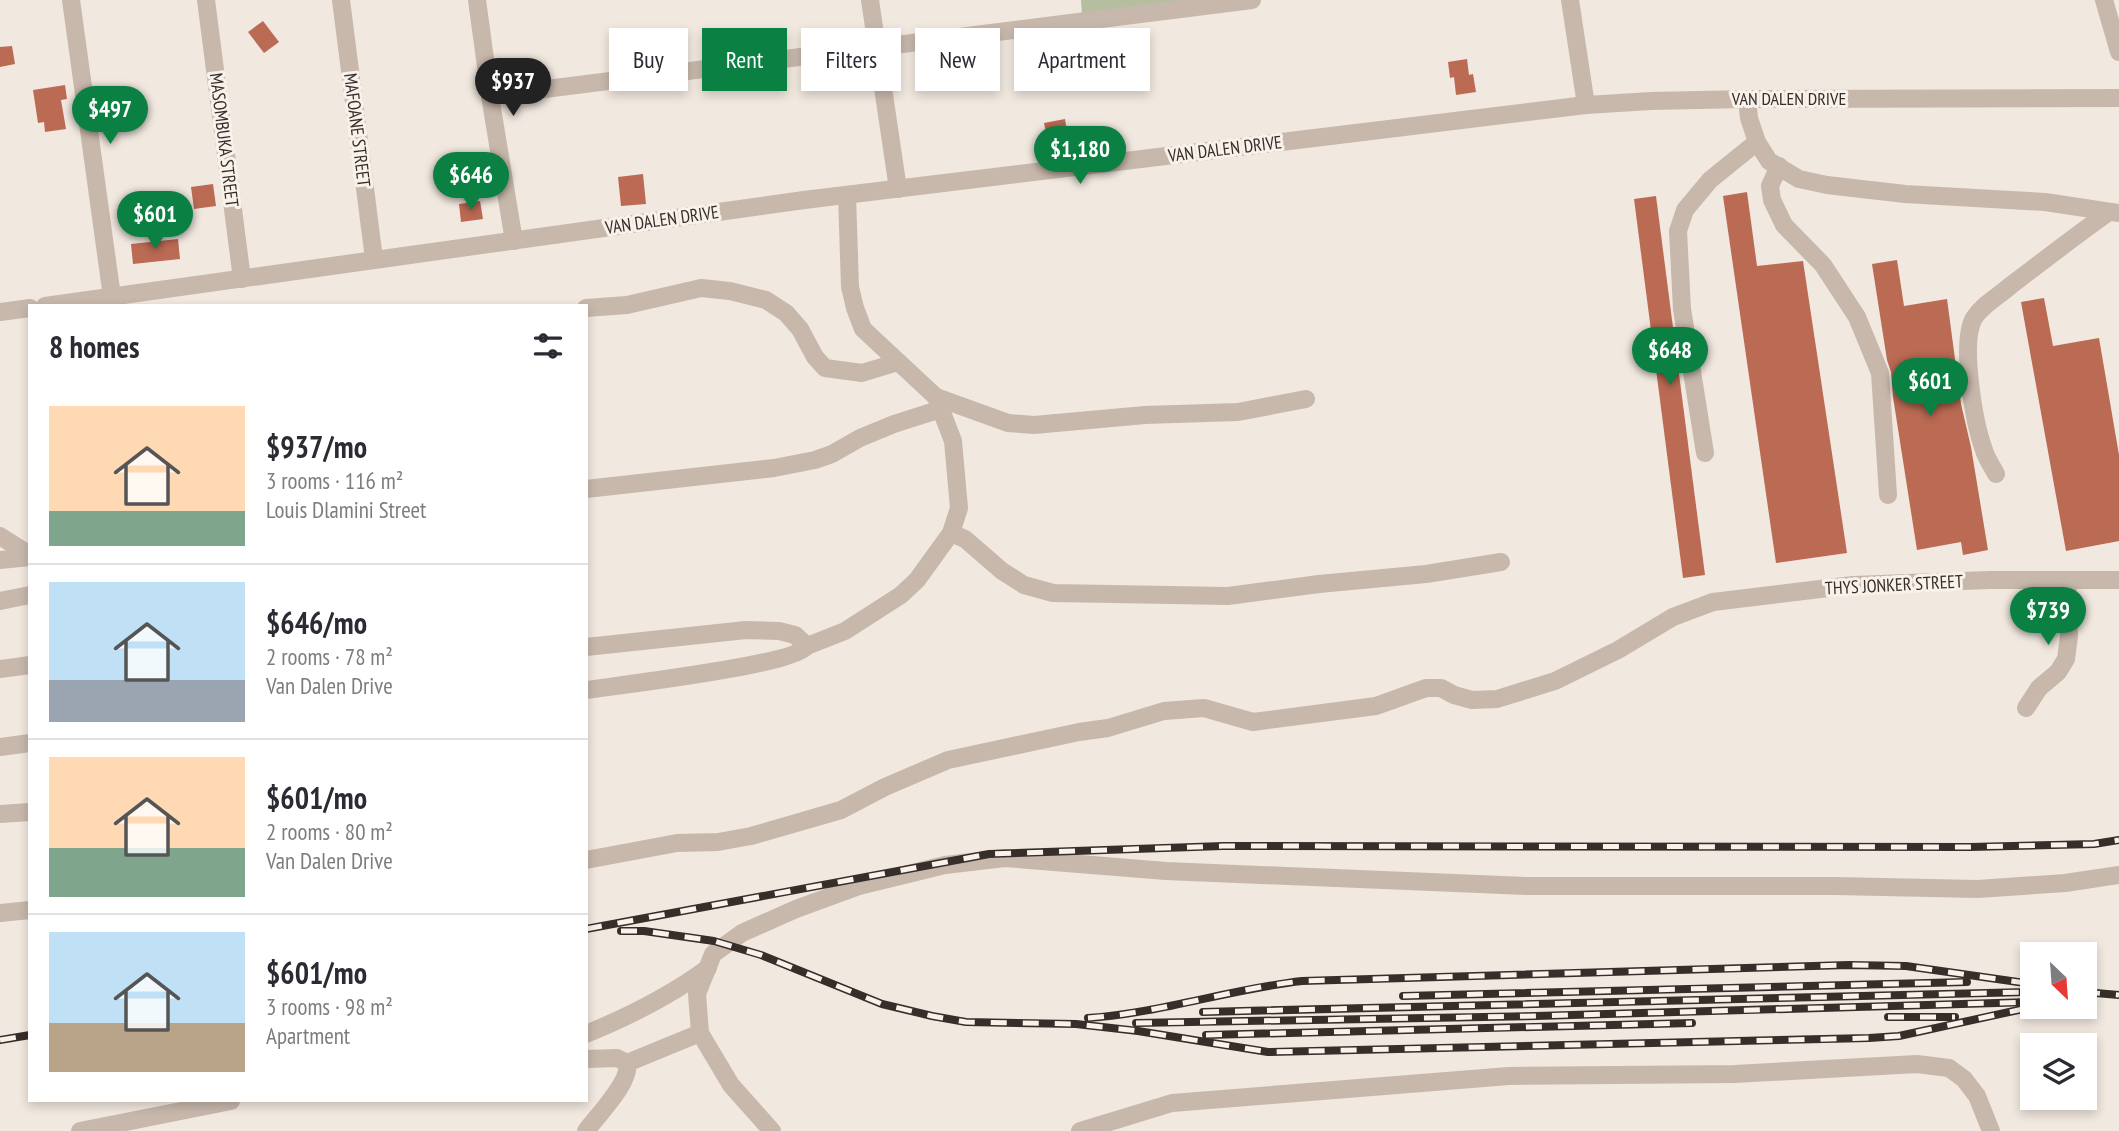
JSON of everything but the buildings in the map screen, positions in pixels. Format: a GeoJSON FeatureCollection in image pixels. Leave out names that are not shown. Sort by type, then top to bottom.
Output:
{"type":"FeatureCollection","features":[{"type":"Feature","properties":{"kind":"street"},"geometry":{"type":"LineString","coordinates":[[71,0],[112,297]]}},
{"type":"Feature","properties":{"kind":"street","name":"MASOMBUKA STREET"},"geometry":{"type":"LineString","coordinates":[[206,0],[242,279]]}},
{"type":"Feature","properties":{"kind":"street","name":"MAFOANE STREET"},"geometry":{"type":"LineString","coordinates":[[341,0],[374,260]]}},
{"type":"Feature","properties":{"kind":"street"},"geometry":{"type":"LineString","coordinates":[[477,0],[514,241]]}},
{"type":"Feature","properties":{"kind":"street"},"geometry":{"type":"LineString","coordinates":[[870,0],[874,28]]}},
{"type":"Feature","properties":{"kind":"street"},"geometry":{"type":"LineString","coordinates":[[901,45],[1252,0]]}},
{"type":"Feature","properties":{"kind":"street"},"geometry":{"type":"LineString","coordinates":[[1570,0],[1586,105]]}},
{"type":"Feature","properties":{"kind":"street"},"geometry":{"type":"LineString","coordinates":[[2104,0],[2119,52]]}},
{"type":"Feature","properties":{"kind":"street"},"geometry":{"type":"LineString","coordinates":[[490,96],[801,57]]}},
{"type":"Feature","properties":{"kind":"street"},"geometry":{"type":"LineString","coordinates":[[883,91],[898,189]]}},
{"type":"Feature","properties":{"kind":"street","name":"VAN DALEN DRIVE"},"geometry":{"type":"LineString","coordinates":[[59,304],[847,195],[1586,105],[1747,99],[2119,98]]}},
{"type":"Feature","properties":{"kind":"street"},"geometry":{"type":"LineString","coordinates":[[1747,99],[1749,118],[1757,142],[1769,161],[1800,179],[1827,185],[1905,194],[2045,202],[2114,212]]}},
{"type":"Feature","properties":{"kind":"street"},"geometry":{"type":"LineString","coordinates":[[1705,453],[1682,309],[1678,231],[1685,210],[1710,180],[1757,142]]}},
{"type":"Feature","properties":{"kind":"street"},"geometry":{"type":"LineString","coordinates":[[1779,166],[1770,186],[1772,200],[1784,225],[1823,265],[1857,317],[1880,373],[1888,495]]}},
{"type":"Feature","properties":{"kind":"street"},"geometry":{"type":"LineString","coordinates":[[588,690],[769,662],[802,652],[807,646],[845,631],[901,595],[917,580],[951,533],[959,509],[953,441],[939,403],[863,329],[850,287],[847,195]]}},
{"type":"Feature","properties":{"kind":"street"},"geometry":{"type":"LineString","coordinates":[[1996,474],[1984,452],[1976,418],[1968,351],[1969,328],[1976,315],[2055,250],[2114,212]]}},
{"type":"Feature","properties":{"kind":"street"},"geometry":{"type":"LineString","coordinates":[[588,308],[627,305],[701,288],[730,290],[766,300],[786,313],[800,329],[815,357],[825,368],[862,373],[898,362]]}},
{"type":"Feature","properties":{"kind":"street"},"geometry":{"type":"LineString","coordinates":[[0,312],[28,308]]}},
{"type":"Feature","properties":{"kind":"street"},"geometry":{"type":"LineString","coordinates":[[588,489],[775,468],[815,460],[939,403],[1008,422],[1034,425],[1145,415],[1238,412],[1306,400]]}},
{"type":"Feature","properties":{"kind":"street"},"geometry":{"type":"LineString","coordinates":[[951,533],[965,539],[1002,571],[1024,585],[1053,593],[1228,596],[1426,574],[1501,562]]}},
{"type":"Feature","properties":{"kind":"street"},"geometry":{"type":"LineString","coordinates":[[0,536],[28,555]]}},
{"type":"Feature","properties":{"kind":"street"},"geometry":{"type":"LineString","coordinates":[[0,559],[28,556]]}},
{"type":"Feature","properties":{"kind":"street"},"geometry":{"type":"LineString","coordinates":[[2026,708],[2039,688],[2058,672],[2066,659],[2069,636],[2067,580]]}},
{"type":"Feature","properties":{"kind":"street","name":"THYS JONKER STREET"},"geometry":{"type":"LineString","coordinates":[[588,860],[677,843],[718,842],[751,836],[841,810],[885,787],[948,760],[1051,737],[1108,729],[1164,711],[1203,708],[1253,722],[1376,706],[1426,688],[1441,688],[1472,700],[1497,699],[1555,681],[1618,650],[1673,617],[1713,602],[1853,585],[2119,580]]}},
{"type":"Feature","properties":{"kind":"street"},"geometry":{"type":"LineString","coordinates":[[0,601],[28,595]]}},
{"type":"Feature","properties":{"kind":"street"},"geometry":{"type":"LineString","coordinates":[[588,647],[746,630],[779,631],[795,635],[807,646]]}},
{"type":"Feature","properties":{"kind":"street"},"geometry":{"type":"LineString","coordinates":[[0,669],[28,665]]}},
{"type":"Feature","properties":{"kind":"street"},"geometry":{"type":"LineString","coordinates":[[0,747],[28,743]]}},
{"type":"Feature","properties":{"kind":"street"},"geometry":{"type":"LineString","coordinates":[[0,814],[28,812]]}},
{"type":"Feature","properties":{"kind":"street"},"geometry":{"type":"LineString","coordinates":[[772,1131],[730,1085],[700,1033],[697,994],[713,954],[742,933],[796,909],[859,886],[945,865],[1005,859],[1166,871],[1526,886],[1978,889],[2065,883],[2119,875]]}},
{"type":"Feature","properties":{"kind":"street"},"geometry":{"type":"LineString","coordinates":[[0,914],[28,910]]}},
{"type":"Feature","properties":{"kind":"street"},"geometry":{"type":"LineString","coordinates":[[588,1033],[650,1006],[708,968]]}},
{"type":"Feature","properties":{"kind":"street"},"geometry":{"type":"LineString","coordinates":[[627,1063],[700,1033]]}},
{"type":"Feature","properties":{"kind":"street"},"geometry":{"type":"LineString","coordinates":[[586,1131],[622,1084],[629,1069],[627,1063],[617,1058],[588,1059]]}},
{"type":"Feature","properties":{"kind":"street"},"geometry":{"type":"LineString","coordinates":[[1080,1131],[1172,1103],[1469,1079],[1509,1076],[1735,1074],[1917,1064],[1949,1068],[1964,1079],[1977,1096],[1991,1131]]}},
{"type":"Feature","properties":{"kind":"street"},"geometry":{"type":"LineString","coordinates":[[80,1131],[226,1102]]}},
{"type":"Feature","properties":{"kind":"green space"},"geometry":{"type":"Polygon","coordinates":[[[1081,0],[1185,0],[1082,14],[1081,0]]]}},
{"type":"Feature","properties":{"kind":"railway"},"geometry":{"type":"LineString","coordinates":[[588,929],[989,854],[1223,846],[1970,847],[2094,844],[2119,840]]}},
{"type":"Feature","properties":{"kind":"railway"},"geometry":{"type":"LineString","coordinates":[[621,931],[644,931],[714,941],[761,955],[882,1004],[932,1016],[966,1022],[1076,1024],[1268,1052],[1869,1038],[1899,1036],[2020,1010]]}},
{"type":"Feature","properties":{"kind":"railway"},"geometry":{"type":"LineString","coordinates":[[1088,1018],[1142,1011],[1302,981],[1849,965],[1906,966],[2020,982]]}},
{"type":"Feature","properties":{"kind":"railway"},"geometry":{"type":"LineString","coordinates":[[1403,996],[1967,982]]}},
{"type":"Feature","properties":{"kind":"railway"},"geometry":{"type":"LineString","coordinates":[[1203,1012],[2020,992]]}},
{"type":"Feature","properties":{"kind":"railway"},"geometry":{"type":"LineString","coordinates":[[2097,993],[2119,995]]}},
{"type":"Feature","properties":{"kind":"railway"},"geometry":{"type":"LineString","coordinates":[[1136,1023],[1536,1016],[2020,1002]]}},
{"type":"Feature","properties":{"kind":"railway"},"geometry":{"type":"LineString","coordinates":[[1888,1017],[1955,1017]]}},
{"type":"Feature","properties":{"kind":"railway"},"geometry":{"type":"LineString","coordinates":[[1206,1035],[1692,1023]]}},
{"type":"Feature","properties":{"kind":"railway"},"geometry":{"type":"LineString","coordinates":[[0,1040],[28,1035]]}}]}
